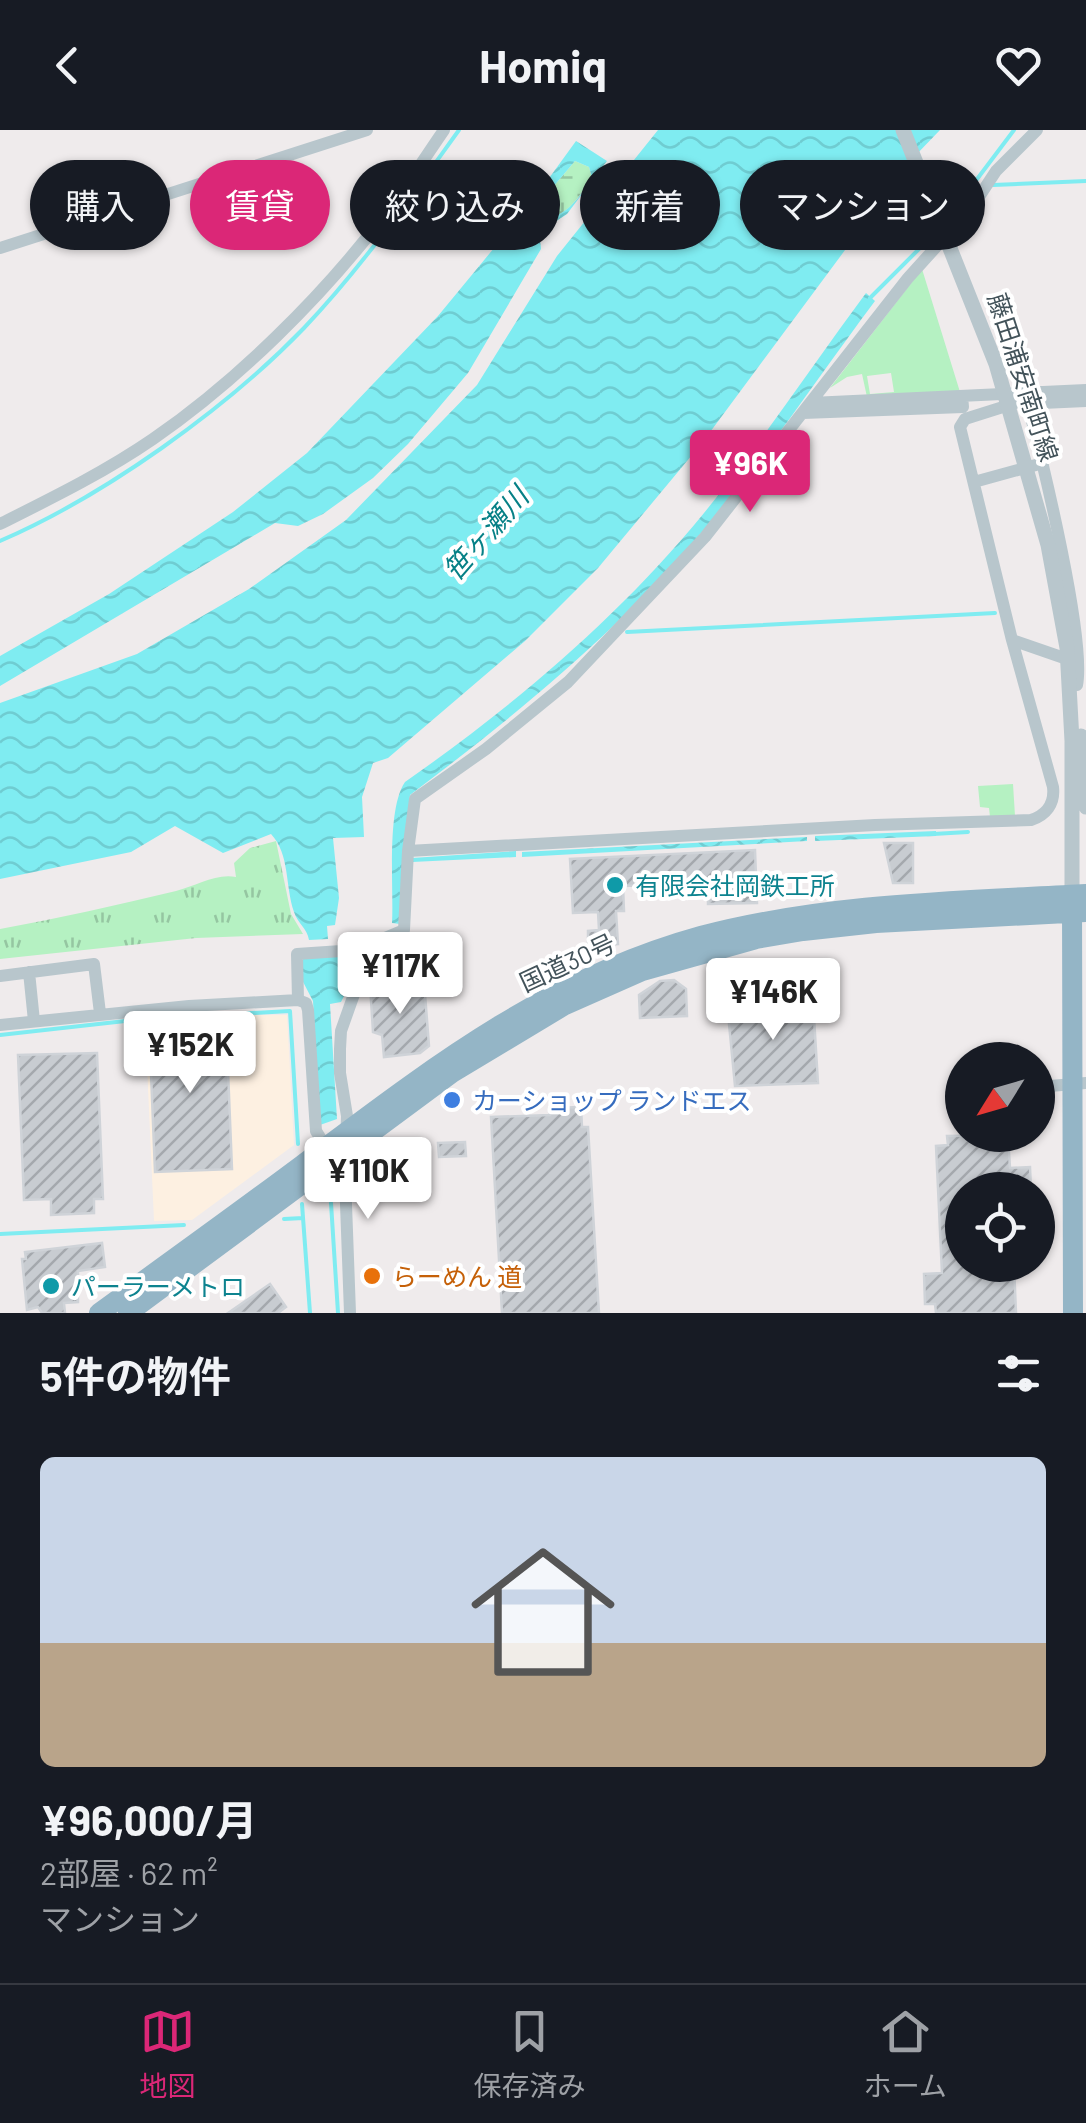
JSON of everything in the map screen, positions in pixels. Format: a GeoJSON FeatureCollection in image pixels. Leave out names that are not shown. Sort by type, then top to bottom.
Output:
{"type":"FeatureCollection","features":[{"type":"Feature","properties":{"kind":"highway"},"geometry":{"type":"LineString","coordinates":[[1073,1313],[1080,1084],[1079,904]]}},
{"type":"Feature","properties":{"kind":"highway","name":"国道30号"},"geometry":{"type":"LineString","coordinates":[[128,1313],[338,1148],[441,1061],[512,1016],[600,972],[672,945],[816,913],[1079,904]]}},
{"type":"Feature","properties":{"kind":"highway"},"geometry":{"type":"LineString","coordinates":[[1074,1204],[1086,1139]]}},
{"type":"Feature","properties":{"kind":"highway","name":"国道30号"},"geometry":{"type":"LineString","coordinates":[[99,1313],[338,1148]]}},
{"type":"Feature","properties":{"kind":"street"},"geometry":{"type":"LineString","coordinates":[[0,248],[367,130]]}},
{"type":"Feature","properties":{"kind":"street"},"geometry":{"type":"LineString","coordinates":[[0,524],[87,481],[155,438],[233,374],[312,299],[383,218],[444,130]]}},
{"type":"Feature","properties":{"kind":"street","name":"藤田浦安南町線"},"geometry":{"type":"LineString","coordinates":[[903,130],[996,364],[1032,480],[1076,685],[1086,806]]}},
{"type":"Feature","properties":{"kind":"street"},"geometry":{"type":"LineString","coordinates":[[298,1000],[297,954],[331,950],[357,954],[404,930],[407,857],[415,799],[486,749],[568,682],[705,537],[908,278],[973,206],[996,171],[1037,130]]}},
{"type":"Feature","properties":{"kind":"street"},"geometry":{"type":"LineString","coordinates":[[807,408],[1086,390]]}},
{"type":"Feature","properties":{"kind":"street"},"geometry":{"type":"LineString","coordinates":[[1040,392],[1042,403],[1086,401]]}},
{"type":"Feature","properties":{"kind":"street"},"geometry":{"type":"LineString","coordinates":[[964,396],[970,417]]}},
{"type":"Feature","properties":{"kind":"street"},"geometry":{"type":"LineString","coordinates":[[407,857],[1040,817],[1050,806],[1053,787],[960,427],[962,420],[1024,402],[1029,409],[1082,622],[1082,674],[1076,685]]}},
{"type":"Feature","properties":{"kind":"street"},"geometry":{"type":"LineString","coordinates":[[974,482],[1043,463]]}},
{"type":"Feature","properties":{"kind":"street"},"geometry":{"type":"LineString","coordinates":[[1012,640],[1067,654]]}},
{"type":"Feature","properties":{"kind":"street","name":"藤田浦安南町線"},"geometry":{"type":"LineString","coordinates":[[1067,654],[1079,904]]}},
{"type":"Feature","properties":{"kind":"street"},"geometry":{"type":"LineString","coordinates":[[350,1313],[338,1148],[348,1116],[340,1073],[341,1031],[356,990],[357,954]]}},
{"type":"Feature","properties":{"kind":"street"},"geometry":{"type":"LineString","coordinates":[[0,976],[94,964],[100,1014]]}},
{"type":"Feature","properties":{"kind":"street"},"geometry":{"type":"LineString","coordinates":[[28,972],[34,1021]]}},
{"type":"Feature","properties":{"kind":"street"},"geometry":{"type":"LineString","coordinates":[[0,1026],[100,1014],[298,1000],[308,1010],[316,1132],[338,1148]]}},
{"type":"Feature","properties":{"kind":"street"},"geometry":{"type":"LineString","coordinates":[[1055,1086],[1080,1084]]}},
{"type":"Feature","properties":{"kind":"shaded area"},"geometry":{"type":"Polygon","coordinates":[[[287,1015],[294,1145],[192,1220],[154,1221],[145,1021],[287,1015]]]}},
{"type":"Feature","properties":{"kind":"green space"},"geometry":{"type":"Polygon","coordinates":[[[575,161],[580,163],[580,195],[560,214],[560,179],[575,161]]]}},
{"type":"Feature","properties":{"kind":"green space"},"geometry":{"type":"Polygon","coordinates":[[[922,269],[960,392],[867,397],[862,374],[847,377],[830,388],[922,269]],[[891,373],[867,376],[870,394],[894,392],[891,373]]]}},
{"type":"Feature","properties":{"kind":"green space"},"geometry":{"type":"Polygon","coordinates":[[[1013,784],[1015,816],[990,817],[989,808],[980,807],[978,786],[1013,784]]]}},
{"type":"Feature","properties":{"kind":"green space"},"geometry":{"type":"Polygon","coordinates":[[[276,841],[291,914],[303,934],[196,938],[0,959],[0,929],[184,889],[214,878],[236,877],[234,863],[250,848],[276,841]]]}},
{"type":"Feature","properties":{"kind":"water","name":"笹ヶ瀬川"},"geometry":{"type":"Polygon","coordinates":[[[658,130],[940,130],[912,160],[740,160],[740,250],[845,250],[702,443],[598,568],[525,641],[388,758],[373,763],[362,797],[364,837],[333,838],[339,898],[335,925],[327,926],[328,939],[309,940],[296,916],[281,851],[271,834],[223,853],[175,826],[131,852],[0,879],[0,703],[137,654],[249,589],[346,520],[477,385],[557,256],[580,227],[580,250],[720,250],[720,160],[634,160],[658,130]]]}},
{"type":"Feature","properties":{"kind":"water"},"geometry":{"type":"Polygon","coordinates":[[[576,141],[605,160],[575,161],[560,179],[560,163],[576,141]]]}},
{"type":"Feature","properties":{"kind":"water"},"geometry":{"type":"Polygon","coordinates":[[[580,195],[580,197],[560,219],[560,214],[580,195]]]}},
{"type":"Feature","properties":{"kind":"water"},"geometry":{"type":"Polygon","coordinates":[[[492,250],[540,250],[468,373],[408,444],[373,478],[323,514],[298,526],[275,523],[0,686],[0,656],[109,594],[233,512],[307,453],[438,316],[492,250]]]}},
{"type":"Feature","properties":{"kind":"water"},"geometry":{"type":"Polygon","coordinates":[[[866,293],[875,301],[754,466],[679,559],[569,666],[410,795],[400,924],[392,923],[393,830],[405,782],[526,690],[637,588],[725,486],[866,293]]]}},
{"type":"Feature","properties":{"kind":"water"},"geometry":{"type":"Polygon","coordinates":[[[936,831],[936,836],[815,841],[815,836],[936,831]]]}},
{"type":"Feature","properties":{"kind":"water"},"geometry":{"type":"Polygon","coordinates":[[[807,837],[807,841],[522,857],[522,852],[807,837]]]}},
{"type":"Feature","properties":{"kind":"water"},"geometry":{"type":"Polygon","coordinates":[[[516,851],[516,857],[412,862],[412,858],[516,851]]]}},
{"type":"Feature","properties":{"kind":"water"},"geometry":{"type":"Polygon","coordinates":[[[400,941],[398,964],[364,970],[363,959],[383,958],[388,942],[400,941]]]}},
{"type":"Feature","properties":{"kind":"water"},"geometry":{"type":"Polygon","coordinates":[[[339,952],[353,961],[354,972],[341,1002],[330,1004],[337,1119],[320,1125],[313,1001],[301,978],[303,958],[339,952]]]}},
{"type":"Feature","properties":{"kind":"building"},"geometry":{"type":"Polygon","coordinates":[[[884,843],[913,843],[913,883],[893,883],[884,843]]]}},
{"type":"Feature","properties":{"kind":"building"},"geometry":{"type":"Polygon","coordinates":[[[755,850],[757,903],[708,904],[708,883],[623,886],[624,911],[616,911],[618,944],[588,946],[588,931],[599,930],[598,912],[573,913],[570,859],[755,850]]]}},
{"type":"Feature","properties":{"kind":"building"},"geometry":{"type":"Polygon","coordinates":[[[674,980],[686,989],[687,1016],[640,1018],[639,995],[660,981],[674,980]]]}},
{"type":"Feature","properties":{"kind":"building"},"geometry":{"type":"Polygon","coordinates":[[[424,981],[429,1046],[420,1053],[384,1057],[382,1035],[373,1032],[370,984],[424,981]]]}},
{"type":"Feature","properties":{"kind":"building"},"geometry":{"type":"Polygon","coordinates":[[[813,1001],[818,1083],[735,1086],[727,1003],[813,1001]]]}},
{"type":"Feature","properties":{"kind":"building"},"geometry":{"type":"Polygon","coordinates":[[[226,1021],[232,1169],[155,1172],[149,1024],[226,1021]]]}},
{"type":"Feature","properties":{"kind":"building"},"geometry":{"type":"Polygon","coordinates":[[[97,1053],[103,1199],[94,1199],[94,1213],[51,1215],[51,1199],[24,1200],[18,1055],[97,1053]]]}},
{"type":"Feature","properties":{"kind":"building"},"geometry":{"type":"Polygon","coordinates":[[[581,1107],[582,1127],[588,1127],[599,1313],[502,1313],[491,1117],[550,1115],[549,1108],[581,1107]]]}},
{"type":"Feature","properties":{"kind":"building"},"geometry":{"type":"Polygon","coordinates":[[[465,1142],[466,1156],[439,1157],[438,1143],[465,1142]]]}},
{"type":"Feature","properties":{"kind":"building"},"geometry":{"type":"Polygon","coordinates":[[[945,1145],[945,1152],[1009,1152],[1010,1168],[1030,1167],[1030,1172],[945,1172],[945,1282],[1015,1282],[1016,1313],[936,1313],[935,1304],[925,1304],[924,1274],[942,1273],[936,1146],[945,1145]]]}},
{"type":"Feature","properties":{"kind":"building","name":"パーラーメトロ"},"geometry":{"type":"Polygon","coordinates":[[[102,1243],[105,1267],[78,1271],[78,1302],[64,1303],[65,1313],[42,1313],[38,1307],[27,1310],[22,1259],[26,1259],[25,1252],[102,1243]]]}},
{"type":"Feature","properties":{"kind":"building"},"geometry":{"type":"Polygon","coordinates":[[[270,1284],[286,1307],[278,1313],[228,1313],[270,1284]]]}},
{"type":"Feature","properties":{"kind":"waterway"},"geometry":{"type":"LineString","coordinates":[[0,541],[80,500],[162,448],[273,359],[346,281],[459,130]]}},
{"type":"Feature","properties":{"kind":"waterway"},"geometry":{"type":"LineString","coordinates":[[985,169],[1014,130]]}},
{"type":"Feature","properties":{"kind":"waterway"},"geometry":{"type":"LineString","coordinates":[[993,185],[1086,181]]}},
{"type":"Feature","properties":{"kind":"waterway"},"geometry":{"type":"LineString","coordinates":[[870,298],[918,250]]}},
{"type":"Feature","properties":{"kind":"waterway"},"geometry":{"type":"LineString","coordinates":[[627,632],[995,613]]}},
{"type":"Feature","properties":{"kind":"waterway"},"geometry":{"type":"LineString","coordinates":[[933,834],[968,832]]}},
{"type":"Feature","properties":{"kind":"waterway"},"geometry":{"type":"LineString","coordinates":[[0,1035],[143,1019],[290,1011],[298,1144]]}},
{"type":"Feature","properties":{"kind":"waterway"},"geometry":{"type":"LineString","coordinates":[[331,1203],[338,1313]]}},
{"type":"Feature","properties":{"kind":"waterway"},"geometry":{"type":"LineString","coordinates":[[302,1204],[310,1313]]}},
{"type":"Feature","properties":{"kind":"waterway"},"geometry":{"type":"LineString","coordinates":[[284,1219],[303,1218]]}},
{"type":"Feature","properties":{"kind":"waterway"},"geometry":{"type":"LineString","coordinates":[[0,1234],[184,1225]]}},
{"type":"Feature","properties":{"kind":"place","name":"有限会社岡鉄工所"},"geometry":{"type":"Point","coordinates":[615,885]}},
{"type":"Feature","properties":{"kind":"place","name":"カーショップ ランドエス"},"geometry":{"type":"Point","coordinates":[452,1100]}},
{"type":"Feature","properties":{"kind":"place","name":"らーめん 道"},"geometry":{"type":"Point","coordinates":[372,1276]}},
{"type":"Feature","properties":{"kind":"place","name":"パーラーメトロ"},"geometry":{"type":"Point","coordinates":[51,1286]}}]}
